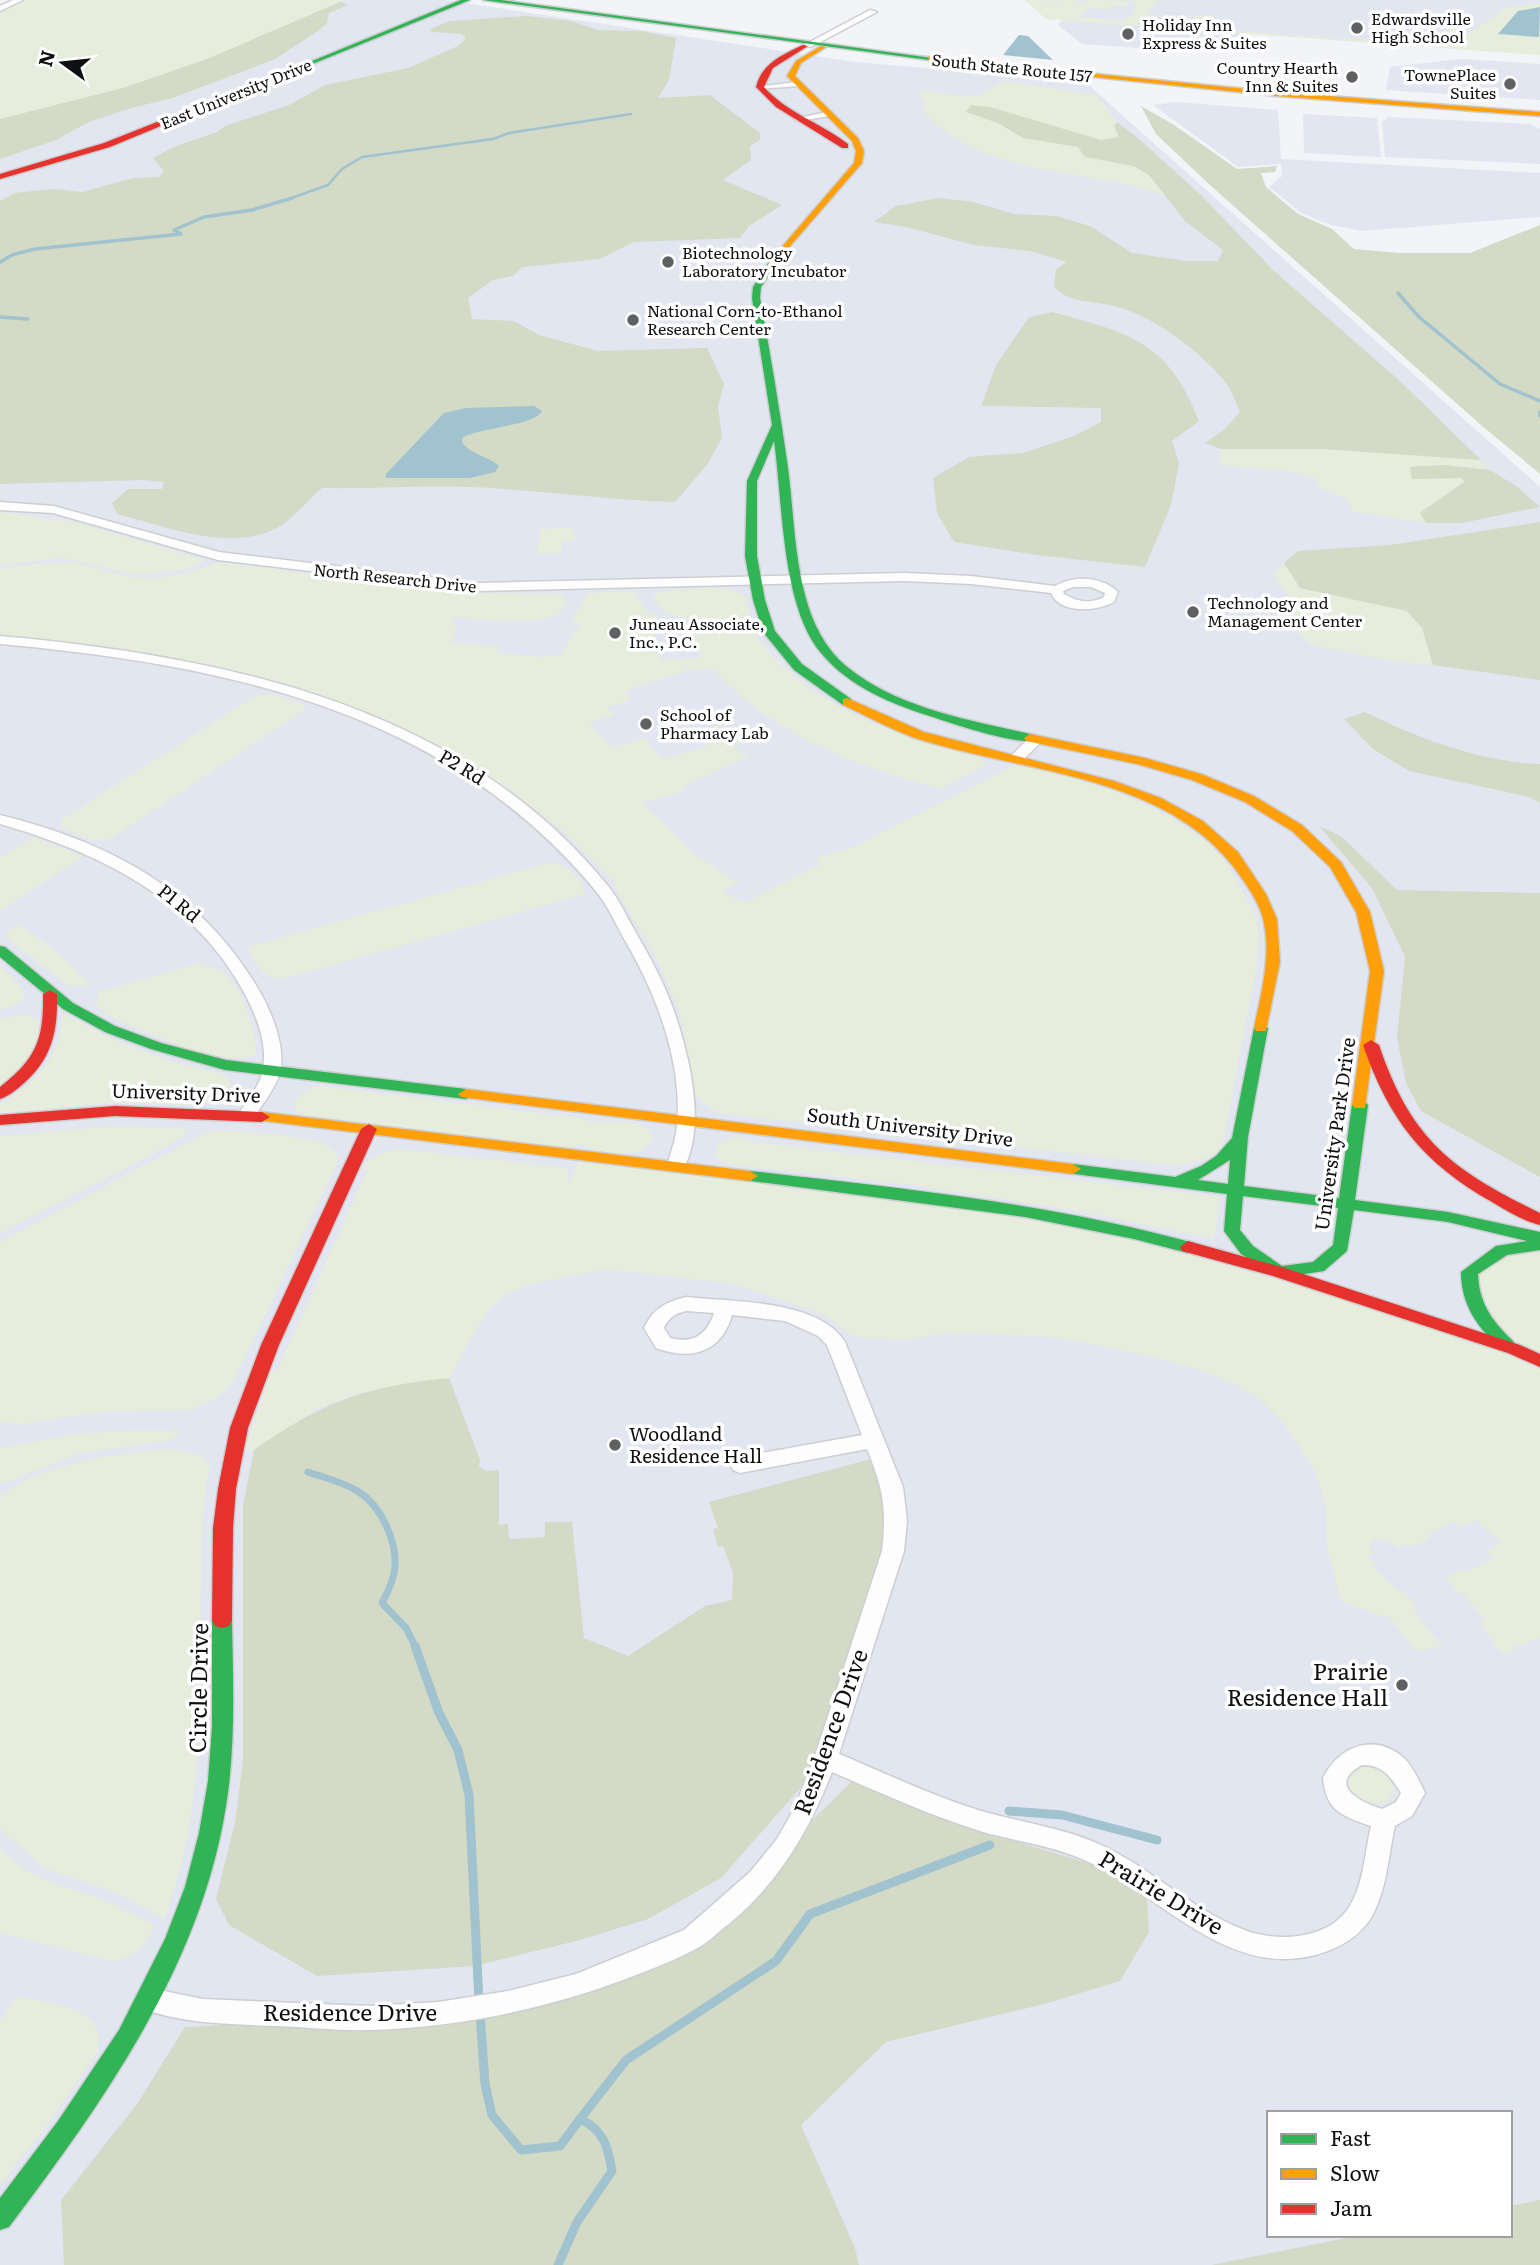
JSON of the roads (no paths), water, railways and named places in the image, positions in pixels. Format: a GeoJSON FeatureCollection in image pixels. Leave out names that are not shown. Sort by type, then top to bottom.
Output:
{"type":"FeatureCollection","features":[{"type":"Feature","properties":{"kind":"street"},"geometry":{"type":"LineString","coordinates":[[0,9],[19,0]]}},
{"type":"Feature","properties":{"kind":"street","name":"East University Drive"},"geometry":{"type":"LineString","coordinates":[[0,177],[107,145],[467,0]]}},
{"type":"Feature","properties":{"kind":"street","name":"South State Route 157"},"geometry":{"type":"LineString","coordinates":[[486,0],[815,46],[1147,82],[1540,114]]}},
{"type":"Feature","properties":{"kind":"street"},"geometry":{"type":"LineString","coordinates":[[760,87],[796,84],[791,76],[793,66],[815,46],[873,12]]}},
{"type":"Feature","properties":{"kind":"street"},"geometry":{"type":"LineString","coordinates":[[846,179],[852,163],[847,148],[829,133],[776,106],[760,87],[761,77],[771,65],[885,13]]}},
{"type":"Feature","properties":{"kind":"street","name":"University Park Drive"},"geometry":{"type":"LineString","coordinates":[[796,84],[855,139],[860,151],[858,163],[846,179],[767,270],[757,287],[755,298],[806,624],[829,655],[844,669],[883,693],[935,714],[1035,740],[1139,758],[1200,777],[1258,804],[1309,839],[1349,883],[1370,924],[1376,948],[1377,971],[1341,1247],[1318,1267],[1279,1272]]}},
{"type":"Feature","properties":{"kind":"street"},"geometry":{"type":"LineString","coordinates":[[798,119],[827,114]]}},
{"type":"Feature","properties":{"kind":"street"},"geometry":{"type":"LineString","coordinates":[[776,426],[752,481],[749,530],[755,582],[769,632],[798,667],[818,684],[866,712],[918,734],[1107,780],[1160,803],[1211,835],[1234,856],[1252,879],[1271,921],[1273,961],[1240,1137],[1232,1231],[1251,1254],[1279,1272]]}},
{"type":"Feature","properties":{"kind":"street","name":"North Research Drive"},"geometry":{"type":"LineString","coordinates":[[0,506],[66,512],[218,556],[443,584],[509,588],[936,578],[1057,590]]}},
{"type":"Feature","properties":{"kind":"street","name":"P2 Rd"},"geometry":{"type":"LineString","coordinates":[[0,640],[149,656],[286,689],[340,707],[418,741],[498,789],[550,830],[580,861],[623,918],[645,958],[672,1027],[680,1065],[686,1121],[676,1167]]}},
{"type":"Feature","properties":{"kind":"street"},"geometry":{"type":"LineString","coordinates":[[1017,759],[1035,740]]}},
{"type":"Feature","properties":{"kind":"street","name":"P1 Rd"},"geometry":{"type":"LineString","coordinates":[[0,819],[71,840],[102,853],[154,883],[206,926],[245,977],[262,1012],[269,1040],[272,1072]]}},
{"type":"Feature","properties":{"kind":"street","name":"University Drive"},"geometry":{"type":"LineString","coordinates":[[0,950],[26,969],[50,994],[109,1027],[189,1056],[272,1072]]}},
{"type":"Feature","properties":{"kind":"street"},"geometry":{"type":"LineString","coordinates":[[0,1094],[32,1067],[44,1050],[52,1024],[50,994]]}},
{"type":"Feature","properties":{"kind":"street"},"geometry":{"type":"LineString","coordinates":[[1368,1040],[1389,1099],[1419,1142],[1476,1187],[1540,1220]]}},
{"type":"Feature","properties":{"kind":"street"},"geometry":{"type":"LineString","coordinates":[[247,1115],[272,1072]]}},
{"type":"Feature","properties":{"kind":"street","name":"South University Drive"},"geometry":{"type":"LineString","coordinates":[[272,1072],[1347,1202],[1448,1217],[1540,1238]]}},
{"type":"Feature","properties":{"kind":"street","name":"University Drive"},"geometry":{"type":"LineString","coordinates":[[0,1120],[116,1111],[247,1115],[369,1129]]}},
{"type":"Feature","properties":{"kind":"street"},"geometry":{"type":"LineString","coordinates":[[369,1129],[969,1202],[1142,1234],[1279,1272],[1510,1348],[1540,1362]]}},
{"type":"Feature","properties":{"kind":"street","name":"Circle Drive"},"geometry":{"type":"LineString","coordinates":[[0,2218],[59,2145],[113,2065],[149,2000],[179,1935],[195,1888],[212,1825],[220,1768],[224,1517],[233,1453],[258,1369],[369,1129]]}},
{"type":"Feature","properties":{"kind":"street"},"geometry":{"type":"LineString","coordinates":[[1179,1181],[1216,1165],[1230,1154],[1240,1137]]}},
{"type":"Feature","properties":{"kind":"street"},"geometry":{"type":"LineString","coordinates":[[1510,1348],[1491,1331],[1476,1312],[1468,1289],[1469,1272],[1493,1253],[1511,1247],[1540,1244]]}},
{"type":"Feature","properties":{"kind":"street","name":"Residence Drive"},"geometry":{"type":"LineString","coordinates":[[149,2000],[203,2011],[368,2018],[450,2012],[508,2003],[576,1986],[693,1938],[759,1880],[785,1846],[805,1811],[826,1759],[893,1551],[896,1520],[893,1487],[835,1342],[826,1332],[798,1317],[726,1308]]}},
{"type":"Feature","properties":{"kind":"street"},"geometry":{"type":"LineString","coordinates":[[740,1465],[874,1440]]}},
{"type":"Feature","properties":{"kind":"street","name":"Prairie Drive"},"geometry":{"type":"LineString","coordinates":[[826,1759],[952,1811],[1089,1851],[1119,1865],[1228,1933],[1253,1944],[1273,1947],[1292,1948],[1328,1940],[1356,1921],[1368,1895],[1384,1820]]}},
{"type":"Feature","properties":{"kind":"water"},"geometry":{"type":"Polygon","coordinates":[[[1540,7],[1539,37],[1498,34],[1518,11],[1540,7]]]}},
{"type":"Feature","properties":{"kind":"water"},"geometry":{"type":"Polygon","coordinates":[[[1019,35],[1028,36],[1053,60],[1003,55],[1019,35]]]}},
{"type":"Feature","properties":{"kind":"water"},"geometry":{"type":"Polygon","coordinates":[[[534,406],[542,411],[529,420],[463,437],[462,442],[466,447],[499,466],[495,472],[470,478],[386,478],[386,474],[444,413],[466,408],[534,406]]]}},
{"type":"Feature","properties":{"kind":"waterway"},"geometry":{"type":"LineString","coordinates":[[290,199],[328,185],[342,169],[362,157],[493,139],[509,133],[631,114]]}},
{"type":"Feature","properties":{"kind":"waterway"},"geometry":{"type":"LineString","coordinates":[[0,262],[12,255],[35,249],[181,234],[174,230],[204,217],[252,210],[290,199]]}},
{"type":"Feature","properties":{"kind":"waterway"},"geometry":{"type":"LineString","coordinates":[[1398,293],[1419,317],[1500,384],[1540,401]]}},
{"type":"Feature","properties":{"kind":"waterway"},"geometry":{"type":"LineString","coordinates":[[0,317],[28,319]]}},
{"type":"Feature","properties":{"kind":"waterway"},"geometry":{"type":"LineString","coordinates":[[308,1472],[353,1489],[367,1498],[381,1515],[395,1557],[393,1577],[382,1603],[406,1628],[415,1646]]}},
{"type":"Feature","properties":{"kind":"waterway"},"geometry":{"type":"LineString","coordinates":[[415,1646],[439,1713],[458,1750],[469,1795],[479,2002]]}},
{"type":"Feature","properties":{"kind":"waterway"},"geometry":{"type":"LineString","coordinates":[[1009,1811],[1062,1815],[1157,1840]]}},
{"type":"Feature","properties":{"kind":"waterway"},"geometry":{"type":"LineString","coordinates":[[580,2119],[626,2060],[776,1961],[810,1914],[990,1845]]}},
{"type":"Feature","properties":{"kind":"waterway"},"geometry":{"type":"LineString","coordinates":[[480,2013],[485,2084],[492,2115],[521,2150],[560,2146],[580,2119]]}},
{"type":"Feature","properties":{"kind":"waterway"},"geometry":{"type":"LineString","coordinates":[[558,2265],[577,2222],[612,2171],[604,2140],[595,2128],[580,2119]]}},
{"type":"Feature","properties":{"kind":"place","name":"Edwardsville High School"},"geometry":{"type":"Point","coordinates":[1357,28]}},
{"type":"Feature","properties":{"kind":"place","name":"Holiday Inn Express & Suites"},"geometry":{"type":"Point","coordinates":[1128,34]}},
{"type":"Feature","properties":{"kind":"place","name":"Country Hearth Inn & Suites"},"geometry":{"type":"Point","coordinates":[1352,77]}},
{"type":"Feature","properties":{"kind":"place","name":"TownePlace Suites"},"geometry":{"type":"Point","coordinates":[1510,84]}},
{"type":"Feature","properties":{"kind":"place","name":"Biotechnology Laboratory Incubator"},"geometry":{"type":"Point","coordinates":[668,262]}},
{"type":"Feature","properties":{"kind":"place","name":"National Corn-to-Ethanol Research Center"},"geometry":{"type":"Point","coordinates":[633,320]}},
{"type":"Feature","properties":{"kind":"place","name":"Technology and Management Center"},"geometry":{"type":"Point","coordinates":[1193,612]}},
{"type":"Feature","properties":{"kind":"place","name":"Juneau Associate, Inc., P.C."},"geometry":{"type":"Point","coordinates":[615,633]}},
{"type":"Feature","properties":{"kind":"place","name":"School of Pharmacy Lab"},"geometry":{"type":"Point","coordinates":[646,724]}},
{"type":"Feature","properties":{"kind":"place","name":"Woodland Residence Hall"},"geometry":{"type":"Point","coordinates":[615,1445]}},
{"type":"Feature","properties":{"kind":"place","name":"Prairie Residence Hall"},"geometry":{"type":"Point","coordinates":[1402,1685]}}]}
